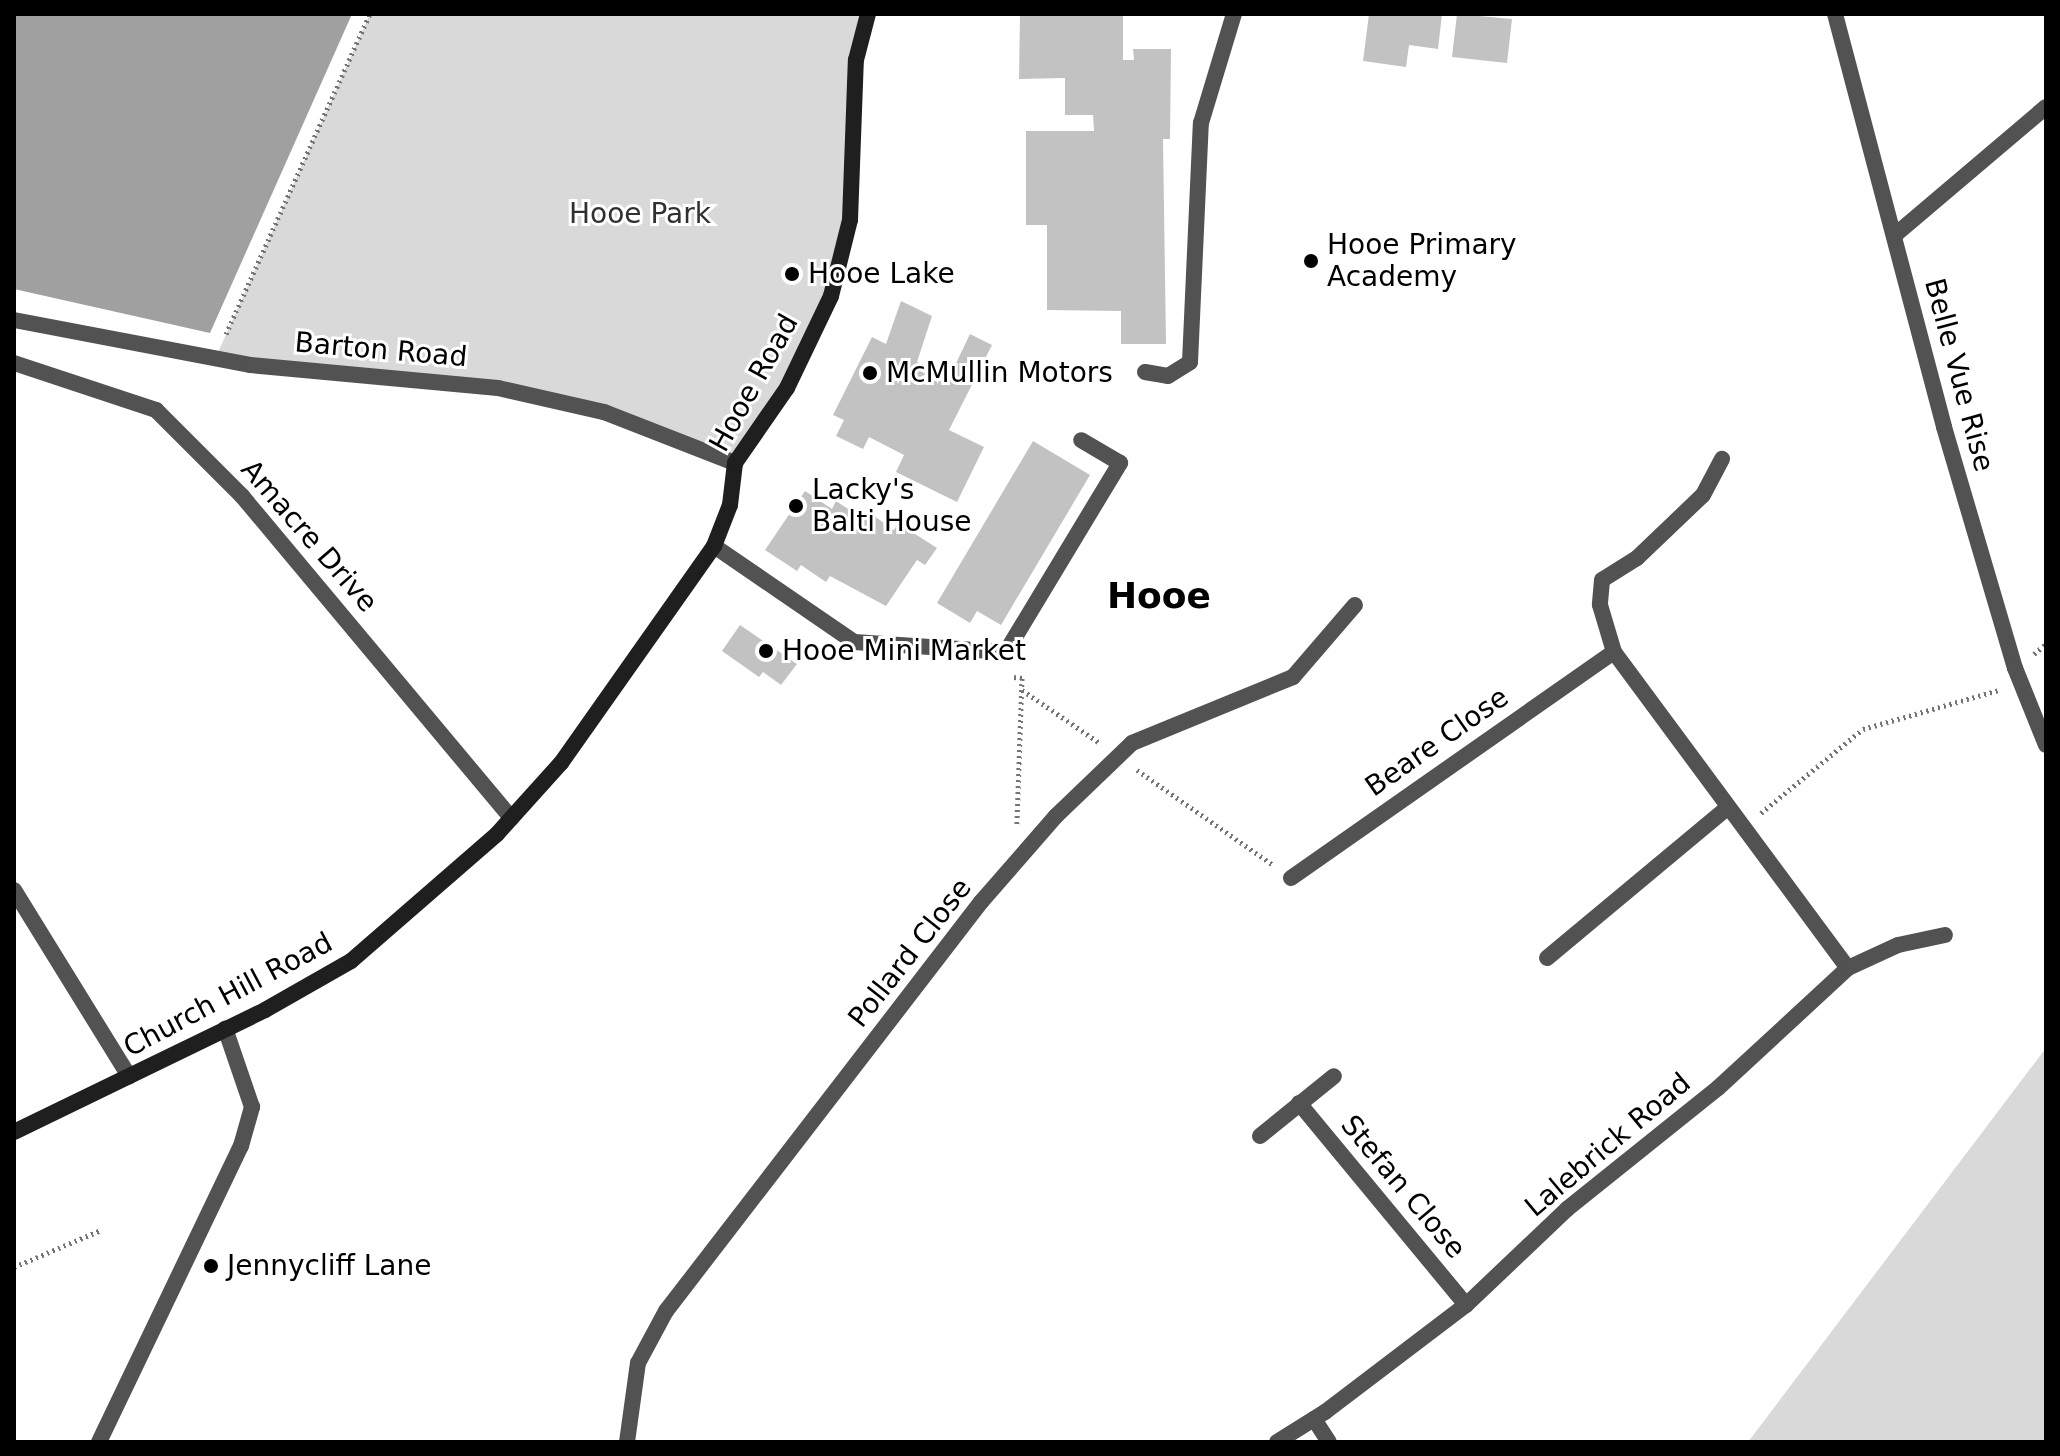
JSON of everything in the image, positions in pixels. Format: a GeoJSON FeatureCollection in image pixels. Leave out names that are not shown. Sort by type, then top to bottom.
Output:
{"type":"FeatureCollection","features":[{"type":"Feature","properties":{"kind":"street","name":"Hooe Road"},"geometry":{"type":"LineString","coordinates":[[690,581],[714,546],[730,505],[735,463],[787,388],[831,296],[850,220],[856,60],[868,14]]}},
{"type":"Feature","properties":{"kind":"street"},"geometry":{"type":"LineString","coordinates":[[1145,372],[1168,376],[1190,362],[1201,123],[1234,14]]}},
{"type":"Feature","properties":{"kind":"street","name":"Belle Vue Rise"},"geometry":{"type":"LineString","coordinates":[[1835,14],[1944,427],[2021,684],[2046,745]]}},
{"type":"Feature","properties":{"kind":"street"},"geometry":{"type":"LineString","coordinates":[[1895,235],[2046,107]]}},
{"type":"Feature","properties":{"kind":"street","name":"Barton Road"},"geometry":{"type":"LineString","coordinates":[[14,320],[215,359],[498,388],[604,412],[735,463]]}},
{"type":"Feature","properties":{"kind":"street","name":"Amacre Drive"},"geometry":{"type":"LineString","coordinates":[[14,363],[156,410],[242,496],[511,818]]}},
{"type":"Feature","properties":{"kind":"street"},"geometry":{"type":"LineString","coordinates":[[714,546],[854,642],[1006,652],[1120,463],[1081,440]]}},
{"type":"Feature","properties":{"kind":"street"},"geometry":{"type":"LineString","coordinates":[[1722,459],[1703,495],[1637,558],[1602,580],[1600,605],[1614,652],[1726,809],[1848,968]]}},
{"type":"Feature","properties":{"kind":"street","name":"Church Hill Road"},"geometry":{"type":"LineString","coordinates":[[14,1132],[225,1028],[351,961],[511,818],[561,763],[690,581]]}},
{"type":"Feature","properties":{"kind":"street","name":"Pollard Close"},"geometry":{"type":"LineString","coordinates":[[627,1442],[638,1363],[666,1311],[1016,862],[1132,743],[1293,677],[1355,605]]}},
{"type":"Feature","properties":{"kind":"street","name":"Beare Close"},"geometry":{"type":"LineString","coordinates":[[1291,878],[1614,652]]}},
{"type":"Feature","properties":{"kind":"street"},"geometry":{"type":"LineString","coordinates":[[1547,958],[1726,809]]}},
{"type":"Feature","properties":{"kind":"street"},"geometry":{"type":"LineString","coordinates":[[14,890],[129,1076]]}},
{"type":"Feature","properties":{"kind":"street","name":"Lalebrick Road"},"geometry":{"type":"LineString","coordinates":[[1277,1442],[1314,1419],[1466,1305],[1567,1209],[1718,1088],[1848,968],[1898,945],[1945,935]]}},
{"type":"Feature","properties":{"kind":"street"},"geometry":{"type":"LineString","coordinates":[[99,1442],[241,1146],[252,1107],[225,1028]]}},
{"type":"Feature","properties":{"kind":"street","name":"Stefan Close"},"geometry":{"type":"LineString","coordinates":[[1260,1136],[1334,1076]]}},
{"type":"Feature","properties":{"kind":"street","name":"Stefan Close"},"geometry":{"type":"LineString","coordinates":[[1299,1103],[1466,1305]]}},
{"type":"Feature","properties":{"kind":"street"},"geometry":{"type":"LineString","coordinates":[[1314,1419],[1329,1442]]}},
{"type":"Feature","properties":{"kind":"path"},"geometry":{"type":"LineString","coordinates":[[215,359],[370,14]]}},
{"type":"Feature","properties":{"kind":"path"},"geometry":{"type":"LineString","coordinates":[[2036,653],[2046,644]]}},
{"type":"Feature","properties":{"kind":"path"},"geometry":{"type":"LineString","coordinates":[[1006,677],[1022,678],[1016,862]]}},
{"type":"Feature","properties":{"kind":"path"},"geometry":{"type":"LineString","coordinates":[[1742,829],[1863,729],[2021,684]]}},
{"type":"Feature","properties":{"kind":"path"},"geometry":{"type":"LineString","coordinates":[[1021,690],[1291,878]]}},
{"type":"Feature","properties":{"kind":"path"},"geometry":{"type":"LineString","coordinates":[[14,1267],[101,1230]]}},
{"type":"Feature","properties":{"kind":"green space","name":"Hooe Park"},"geometry":{"type":"Polygon","coordinates":[[[370,14],[868,14],[850,220],[831,296],[735,463],[686,440],[498,388],[215,359],[370,14]]]}},
{"type":"Feature","properties":{"kind":"green space"},"geometry":{"type":"Polygon","coordinates":[[[2046,1048],[2046,1442],[1748,1442],[2046,1048]]]}},
{"type":"Feature","properties":{"kind":"shaded area"},"geometry":{"type":"Polygon","coordinates":[[[14,14],[352,14],[210,333],[14,289],[14,14]]]}},
{"type":"Feature","properties":{"kind":"building"},"geometry":{"type":"Polygon","coordinates":[[[1020,14],[1123,14],[1123,60],[1134,60],[1133,49],[1171,49],[1170,139],[1163,139],[1166,344],[1121,344],[1121,311],[1047,310],[1047,225],[1026,225],[1026,131],[1094,131],[1093,115],[1065,115],[1065,78],[1019,79],[1020,14]]]}},
{"type":"Feature","properties":{"kind":"building"},"geometry":{"type":"Polygon","coordinates":[[[1369,14],[1442,14],[1438,49],[1409,45],[1406,67],[1363,61],[1369,14]]]}},
{"type":"Feature","properties":{"kind":"building"},"geometry":{"type":"Polygon","coordinates":[[[1457,14],[1512,19],[1507,63],[1452,57],[1457,14]]]}},
{"type":"Feature","properties":{"kind":"building"},"geometry":{"type":"Polygon","coordinates":[[[901,301],[932,316],[917,362],[949,378],[970,334],[992,345],[949,430],[984,447],[957,502],[896,472],[904,455],[869,437],[863,449],[836,436],[844,420],[833,415],[872,337],[886,344],[901,301]]]}},
{"type":"Feature","properties":{"kind":"building"},"geometry":{"type":"Polygon","coordinates":[[[1033,441],[1090,475],[1001,625],[977,611],[970,623],[937,603],[1033,441]]]}},
{"type":"Feature","properties":{"kind":"building"},"geometry":{"type":"Polygon","coordinates":[[[805,491],[832,509],[836,501],[862,518],[867,511],[894,530],[898,523],[937,548],[925,565],[917,560],[886,606],[830,576],[826,582],[801,565],[797,571],[765,550],[805,491]]]}},
{"type":"Feature","properties":{"kind":"building"},"geometry":{"type":"Polygon","coordinates":[[[740,625],[797,664],[781,685],[763,672],[759,677],[722,651],[740,625]]]}},
{"type":"Feature","properties":{"kind":"place","name":"Hooe Primary Academy"},"geometry":{"type":"Point","coordinates":[1311,261]}},
{"type":"Feature","properties":{"kind":"place","name":"Hooe Lake"},"geometry":{"type":"Point","coordinates":[792,274]}},
{"type":"Feature","properties":{"kind":"place","name":"McMullin Motors"},"geometry":{"type":"Point","coordinates":[870,373]}},
{"type":"Feature","properties":{"kind":"place","name":"Lacky's Balti House"},"geometry":{"type":"Point","coordinates":[796,506]}},
{"type":"Feature","properties":{"kind":"place","name":"Hooe Mini Market"},"geometry":{"type":"Point","coordinates":[766,651]}},
{"type":"Feature","properties":{"kind":"place","name":"Jennycliff Lane"},"geometry":{"type":"Point","coordinates":[211,1266]}},
{"type":"Feature","properties":{"kind":"district","name":"Hooe"},"geometry":{"type":"Point","coordinates":[1159,596]}}]}
